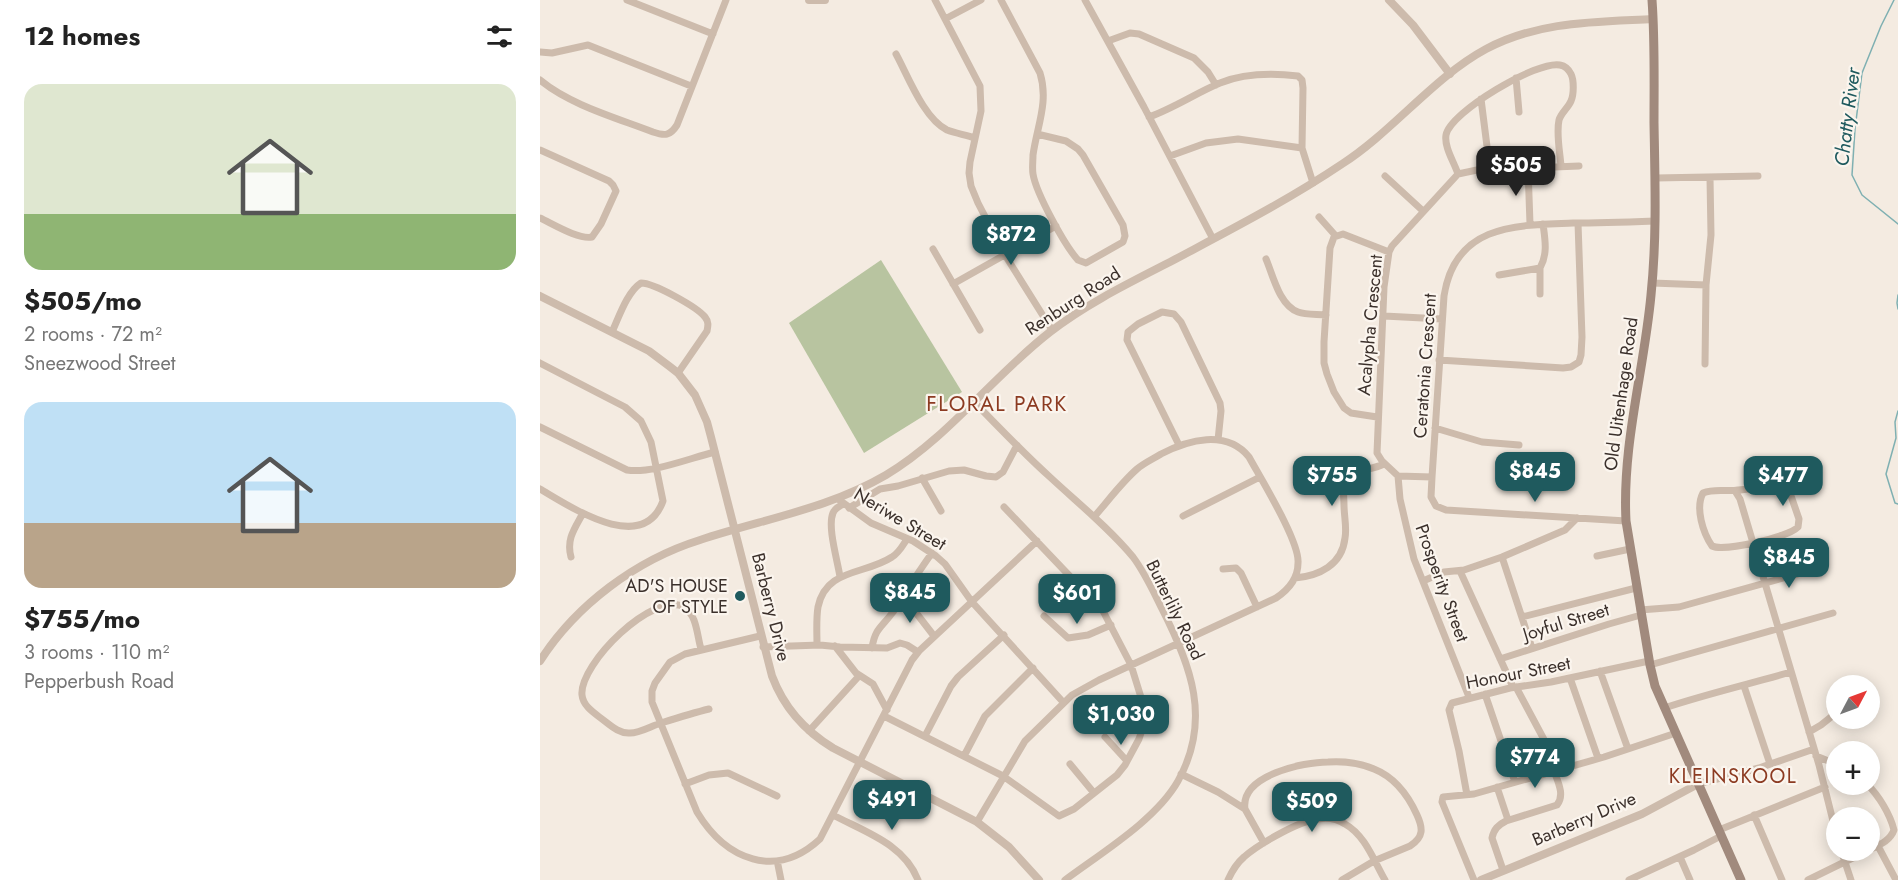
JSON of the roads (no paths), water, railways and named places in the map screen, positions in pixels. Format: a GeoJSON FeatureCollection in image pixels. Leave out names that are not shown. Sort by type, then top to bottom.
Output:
{"type":"FeatureCollection","features":[{"type":"Feature","properties":{"kind":"main road","name":"Old Uitenhage Road"},"geometry":{"type":"LineString","coordinates":[[1652,0],[1656,178],[1652,283],[1647,338],[1629,440],[1625,491],[1626,521],[1636,588],[1656,686],[1741,880]]}},
{"type":"Feature","properties":{"kind":"street"},"geometry":{"type":"LineString","coordinates":[[627,0],[713,34]]}},
{"type":"Feature","properties":{"kind":"street"},"geometry":{"type":"LineString","coordinates":[[540,80],[565,96],[664,136],[671,133],[677,125],[726,0]]}},
{"type":"Feature","properties":{"kind":"street"},"geometry":{"type":"LineString","coordinates":[[809,0],[825,0]]}},
{"type":"Feature","properties":{"kind":"street"},"geometry":{"type":"LineString","coordinates":[[935,0],[980,86],[981,111],[970,162],[971,186],[1005,255],[1052,330]]}},
{"type":"Feature","properties":{"kind":"street"},"geometry":{"type":"LineString","coordinates":[[945,19],[981,0]]}},
{"type":"Feature","properties":{"kind":"street"},"geometry":{"type":"LineString","coordinates":[[1002,0],[1043,83],[1044,102],[1037,134],[1033,159],[1033,174],[1036,186],[1056,226],[1075,257],[1081,262],[1086,263],[1123,242],[1125,230],[1083,155],[1066,141],[1037,134]]}},
{"type":"Feature","properties":{"kind":"street"},"geometry":{"type":"LineString","coordinates":[[1085,0],[1213,239]]}},
{"type":"Feature","properties":{"kind":"street"},"geometry":{"type":"LineString","coordinates":[[1389,0],[1413,25],[1450,74]]}},
{"type":"Feature","properties":{"kind":"street","name":"Renburg Road"},"geometry":{"type":"LineString","coordinates":[[540,661],[562,631],[602,594],[635,569],[660,556],[735,529],[807,510],[844,504],[872,483],[905,463],[932,441],[1014,362],[1052,330],[1124,286],[1313,183],[1360,152],[1450,74],[1486,49],[1510,37],[1530,31],[1575,23],[1653,19]]}},
{"type":"Feature","properties":{"kind":"street"},"geometry":{"type":"LineString","coordinates":[[1108,41],[1130,33],[1139,34],[1194,58],[1208,72],[1216,85]]}},
{"type":"Feature","properties":{"kind":"street"},"geometry":{"type":"LineString","coordinates":[[540,52],[552,53],[588,45],[691,86]]}},
{"type":"Feature","properties":{"kind":"street"},"geometry":{"type":"LineString","coordinates":[[896,54],[933,119],[948,130],[975,138]]}},
{"type":"Feature","properties":{"kind":"street"},"geometry":{"type":"LineString","coordinates":[[1561,166],[1559,122],[1572,100],[1573,87],[1571,74],[1566,68],[1557,65],[1516,78],[1482,99],[1455,121],[1446,133],[1447,146],[1458,174],[1490,170],[1579,166]]}},
{"type":"Feature","properties":{"kind":"street"},"geometry":{"type":"LineString","coordinates":[[1149,117],[1164,112],[1216,85],[1248,75],[1300,78],[1303,88],[1302,148],[1313,183]]}},
{"type":"Feature","properties":{"kind":"street"},"geometry":{"type":"LineString","coordinates":[[1516,78],[1519,112]]}},
{"type":"Feature","properties":{"kind":"street"},"geometry":{"type":"LineString","coordinates":[[1482,99],[1490,170]]}},
{"type":"Feature","properties":{"kind":"street"},"geometry":{"type":"LineString","coordinates":[[1170,156],[1206,143],[1238,139],[1302,148]]}},
{"type":"Feature","properties":{"kind":"street"},"geometry":{"type":"LineString","coordinates":[[540,150],[609,181],[614,185],[616,191],[601,224],[592,237],[579,235],[540,218]]}},
{"type":"Feature","properties":{"kind":"street"},"geometry":{"type":"LineString","coordinates":[[1528,168],[1530,224]]}},
{"type":"Feature","properties":{"kind":"street","name":"Acalypha Crescent"},"geometry":{"type":"LineString","coordinates":[[1384,464],[1376,449],[1384,287],[1389,252],[1399,237],[1458,174]]}},
{"type":"Feature","properties":{"kind":"street"},"geometry":{"type":"LineString","coordinates":[[1385,176],[1423,211]]}},
{"type":"Feature","properties":{"kind":"street"},"geometry":{"type":"LineString","coordinates":[[1656,178],[1758,176]]}},
{"type":"Feature","properties":{"kind":"street"},"geometry":{"type":"LineString","coordinates":[[1705,364],[1706,285],[1711,235],[1710,178]]}},
{"type":"Feature","properties":{"kind":"street"},"geometry":{"type":"LineString","coordinates":[[1319,217],[1335,235]]}},
{"type":"Feature","properties":{"kind":"street","name":"Ceratonia Crescent"},"geometry":{"type":"LineString","coordinates":[[1577,518],[1446,510],[1436,506],[1431,497],[1446,283],[1454,264],[1464,250],[1495,231],[1530,224],[1655,221]]}},
{"type":"Feature","properties":{"kind":"street"},"geometry":{"type":"LineString","coordinates":[[1439,360],[1563,368],[1571,368],[1579,362],[1582,337],[1578,223]]}},
{"type":"Feature","properties":{"kind":"street"},"geometry":{"type":"LineString","coordinates":[[1540,294],[1540,268],[1544,262],[1545,244],[1543,224]]}},
{"type":"Feature","properties":{"kind":"street"},"geometry":{"type":"LineString","coordinates":[[953,284],[1056,226]]}},
{"type":"Feature","properties":{"kind":"street"},"geometry":{"type":"LineString","coordinates":[[1377,417],[1356,414],[1341,405],[1324,363],[1330,248],[1335,235],[1342,234],[1389,252]]}},
{"type":"Feature","properties":{"kind":"street"},"geometry":{"type":"LineString","coordinates":[[933,249],[980,330]]}},
{"type":"Feature","properties":{"kind":"street"},"geometry":{"type":"LineString","coordinates":[[1266,259],[1278,288],[1290,307],[1300,313],[1326,315]]}},
{"type":"Feature","properties":{"kind":"street"},"geometry":{"type":"LineString","coordinates":[[1499,276],[1540,268]]}},
{"type":"Feature","properties":{"kind":"street"},"geometry":{"type":"LineString","coordinates":[[612,332],[631,294],[641,283],[654,286],[694,308],[705,318],[707,331],[678,373]]}},
{"type":"Feature","properties":{"kind":"street"},"geometry":{"type":"LineString","coordinates":[[1652,283],[1706,285]]}},
{"type":"Feature","properties":{"kind":"street","name":"Barberry Drive"},"geometry":{"type":"LineString","coordinates":[[540,296],[659,358],[678,373],[695,395],[707,422],[772,676],[781,697],[797,719],[828,745],[977,822],[1009,848],[1039,880]]}},
{"type":"Feature","properties":{"kind":"street"},"geometry":{"type":"LineString","coordinates":[[1179,444],[1127,340],[1131,328],[1162,312],[1174,314],[1181,322],[1217,396],[1221,411],[1218,440]]}},
{"type":"Feature","properties":{"kind":"street"},"geometry":{"type":"LineString","coordinates":[[1384,316],[1442,319]]}},
{"type":"Feature","properties":{"kind":"street"},"geometry":{"type":"LineString","coordinates":[[540,363],[625,407],[641,421],[651,442],[663,501],[651,517],[628,528],[606,523],[583,513],[540,489]]}},
{"type":"Feature","properties":{"kind":"street","name":"Butterlily Road"},"geometry":{"type":"LineString","coordinates":[[973,401],[1122,544],[1143,573],[1178,643],[1187,664],[1193,688],[1196,708],[1195,728],[1189,754],[1169,795],[1154,812],[1065,880]]}},
{"type":"Feature","properties":{"kind":"street"},"geometry":{"type":"LineString","coordinates":[[540,427],[627,470],[657,467],[715,452]]}},
{"type":"Feature","properties":{"kind":"street"},"geometry":{"type":"LineString","coordinates":[[1435,428],[1482,442],[1519,445]]}},
{"type":"Feature","properties":{"kind":"street"},"geometry":{"type":"LineString","coordinates":[[977,822],[1024,741],[1063,702],[1080,689],[1257,607],[1284,592],[1295,578],[1299,562],[1298,552],[1245,452],[1232,443],[1218,440],[1193,440],[1179,444],[1139,467],[1094,517]]}},
{"type":"Feature","properties":{"kind":"street"},"geometry":{"type":"LineString","coordinates":[[840,577],[832,531],[832,517],[835,510],[880,489],[958,470],[996,477],[1003,472],[1017,445]]}},
{"type":"Feature","properties":{"kind":"street"},"geometry":{"type":"LineString","coordinates":[[1295,578],[1306,577],[1327,569],[1336,560],[1345,540],[1343,487],[1346,478],[1355,472],[1384,464],[1398,476],[1432,477]]}},
{"type":"Feature","properties":{"kind":"street","name":"Prosperity Street"},"geometry":{"type":"LineString","coordinates":[[1398,476],[1400,499],[1408,536],[1469,697]]}},
{"type":"Feature","properties":{"kind":"street"},"geometry":{"type":"LineString","coordinates":[[1183,516],[1260,477]]}},
{"type":"Feature","properties":{"kind":"street"},"geometry":{"type":"LineString","coordinates":[[922,478],[941,511]]}},
{"type":"Feature","properties":{"kind":"street"},"geometry":{"type":"LineString","coordinates":[[1758,487],[1779,487],[1790,493],[1794,499],[1800,523],[1795,530],[1752,543],[1716,548],[1709,542],[1706,532],[1700,504],[1703,494],[1708,491],[1726,489],[1735,491],[1758,487]]}},
{"type":"Feature","properties":{"kind":"street"},"geometry":{"type":"LineString","coordinates":[[1735,491],[1740,499],[1830,807]]}},
{"type":"Feature","properties":{"kind":"street","name":"Neriwe Street"},"geometry":{"type":"LineString","coordinates":[[844,504],[871,523],[932,553],[945,564],[972,602],[1063,702]]}},
{"type":"Feature","properties":{"kind":"street"},"geometry":{"type":"LineString","coordinates":[[835,646],[859,676],[873,684],[886,713],[1003,776],[1059,816],[1074,809],[1117,775],[1139,740],[1144,724],[1144,707],[1131,665],[1103,611],[1004,507]]}},
{"type":"Feature","properties":{"kind":"street"},"geometry":{"type":"LineString","coordinates":[[571,557],[570,538],[583,513]]}},
{"type":"Feature","properties":{"kind":"street"},"geometry":{"type":"LineString","coordinates":[[1423,580],[1444,572],[1460,571],[1502,557],[1565,530],[1577,518],[1626,521]]}},
{"type":"Feature","properties":{"kind":"street"},"geometry":{"type":"LineString","coordinates":[[817,645],[818,608],[826,589],[840,577],[892,557],[907,539]]}},
{"type":"Feature","properties":{"kind":"street"},"geometry":{"type":"LineString","coordinates":[[760,636],[701,649],[670,662],[655,682],[651,697],[659,723],[702,821],[741,857],[751,862],[778,865],[793,859],[820,839],[918,652],[1037,541]]}},
{"type":"Feature","properties":{"kind":"street"},"geometry":{"type":"LineString","coordinates":[[1597,556],[1630,549]]}},
{"type":"Feature","properties":{"kind":"street"},"geometry":{"type":"LineString","coordinates":[[872,648],[875,633],[932,553]]}},
{"type":"Feature","properties":{"kind":"street"},"geometry":{"type":"LineString","coordinates":[[1502,557],[1532,648]]}},
{"type":"Feature","properties":{"kind":"street"},"geometry":{"type":"LineString","coordinates":[[1223,569],[1236,568],[1241,573],[1257,607]]}},
{"type":"Feature","properties":{"kind":"street"},"geometry":{"type":"LineString","coordinates":[[1460,571],[1500,659],[1548,747],[1561,794],[1559,802],[1554,806],[1508,820],[1495,829],[1492,838],[1503,870]]}},
{"type":"Feature","properties":{"kind":"street","name":"Joyful Street"},"geometry":{"type":"LineString","coordinates":[[1500,659],[1641,613],[1679,607],[1808,571]]}},
{"type":"Feature","properties":{"kind":"street"},"geometry":{"type":"LineString","coordinates":[[1522,617],[1636,588]]}},
{"type":"Feature","properties":{"kind":"street"},"geometry":{"type":"LineString","coordinates":[[900,600],[917,614],[934,636]]}},
{"type":"Feature","properties":{"kind":"street"},"geometry":{"type":"LineString","coordinates":[[701,649],[693,617],[676,604],[669,604],[651,611],[619,635],[599,655],[582,695],[590,710],[612,727],[627,733],[710,709]]}},
{"type":"Feature","properties":{"kind":"street","name":"Honour Street"},"geometry":{"type":"LineString","coordinates":[[1467,795],[1449,710],[1452,703],[1515,687],[1650,663],[1778,630],[1833,613]]}},
{"type":"Feature","properties":{"kind":"street"},"geometry":{"type":"LineString","coordinates":[[1044,616],[1068,638],[1088,635],[1111,625]]}},
{"type":"Feature","properties":{"kind":"street"},"geometry":{"type":"LineString","coordinates":[[925,736],[946,693],[958,677],[1004,635]]}},
{"type":"Feature","properties":{"kind":"street"},"geometry":{"type":"LineString","coordinates":[[763,647],[817,645],[889,648],[902,644],[918,652]]}},
{"type":"Feature","properties":{"kind":"street"},"geometry":{"type":"LineString","coordinates":[[964,756],[985,716],[1033,668]]}},
{"type":"Feature","properties":{"kind":"street"},"geometry":{"type":"LineString","coordinates":[[1600,671],[1628,748]]}},
{"type":"Feature","properties":{"kind":"street"},"geometry":{"type":"LineString","coordinates":[[1664,708],[1791,672]]}},
{"type":"Feature","properties":{"kind":"street"},"geometry":{"type":"LineString","coordinates":[[809,731],[859,676]]}},
{"type":"Feature","properties":{"kind":"street"},"geometry":{"type":"LineString","coordinates":[[1570,678],[1598,758]]}},
{"type":"Feature","properties":{"kind":"street"},"geometry":{"type":"LineString","coordinates":[[1744,686],[1770,764]]}},
{"type":"Feature","properties":{"kind":"street"},"geometry":{"type":"LineString","coordinates":[[1485,694],[1515,782]]}},
{"type":"Feature","properties":{"kind":"street"},"geometry":{"type":"LineString","coordinates":[[1809,732],[1826,721]]}},
{"type":"Feature","properties":{"kind":"street"},"geometry":{"type":"LineString","coordinates":[[1474,880],[1442,800],[1445,796],[1467,795],[1556,771],[1676,733]]}},
{"type":"Feature","properties":{"kind":"street"},"geometry":{"type":"LineString","coordinates":[[1105,737],[1127,761]]}},
{"type":"Feature","properties":{"kind":"street"},"geometry":{"type":"LineString","coordinates":[[1698,784],[1815,752],[1826,758]]}},
{"type":"Feature","properties":{"kind":"street"},"geometry":{"type":"LineString","coordinates":[[1264,843],[1244,803],[1251,788],[1258,782],[1284,770],[1306,764],[1353,763],[1374,769],[1388,777],[1405,794],[1417,816],[1422,834],[1416,842],[1374,861],[1342,880]]}},
{"type":"Feature","properties":{"kind":"street"},"geometry":{"type":"LineString","coordinates":[[1070,764],[1094,793]]}},
{"type":"Feature","properties":{"kind":"street"},"geometry":{"type":"LineString","coordinates":[[685,784],[709,775],[728,773],[777,796]]}},
{"type":"Feature","properties":{"kind":"street"},"geometry":{"type":"LineString","coordinates":[[1181,774],[1218,792],[1245,809]]}},
{"type":"Feature","properties":{"kind":"street","name":"Barberry Drive"},"geometry":{"type":"LineString","coordinates":[[1482,880],[1642,814],[1698,784]]}},
{"type":"Feature","properties":{"kind":"street"},"geometry":{"type":"LineString","coordinates":[[1497,787],[1508,820]]}},
{"type":"Feature","properties":{"kind":"street"},"geometry":{"type":"LineString","coordinates":[[1629,880],[1641,878],[1754,815],[1825,787]]}},
{"type":"Feature","properties":{"kind":"street"},"geometry":{"type":"LineString","coordinates":[[1876,795],[1894,828],[1891,837],[1880,845]]}},
{"type":"Feature","properties":{"kind":"street"},"geometry":{"type":"LineString","coordinates":[[833,815],[894,847],[904,856],[918,880]]}},
{"type":"Feature","properties":{"kind":"street"},"geometry":{"type":"LineString","coordinates":[[1754,815],[1782,880]]}},
{"type":"Feature","properties":{"kind":"street"},"geometry":{"type":"LineString","coordinates":[[1228,880],[1233,869],[1243,857],[1264,843],[1302,824],[1326,818],[1337,820],[1355,831],[1385,880]]}},
{"type":"Feature","properties":{"kind":"street"},"geometry":{"type":"LineString","coordinates":[[1880,850],[1896,880]]}},
{"type":"Feature","properties":{"kind":"street"},"geometry":{"type":"LineString","coordinates":[[1680,857],[1690,880]]}},
{"type":"Feature","properties":{"kind":"street"},"geometry":{"type":"LineString","coordinates":[[1843,861],[1851,880]]}},
{"type":"Feature","properties":{"kind":"street"},"geometry":{"type":"LineString","coordinates":[[1808,880],[1849,861]]}},
{"type":"Feature","properties":{"kind":"street"},"geometry":{"type":"LineString","coordinates":[[778,865],[781,880]]}},
{"type":"Feature","properties":{"kind":"waterway","name":"Chatty River"},"geometry":{"type":"LineString","coordinates":[[1894,0],[1862,73],[1852,175],[1862,195],[1898,224]]}},
{"type":"Feature","properties":{"kind":"waterway"},"geometry":{"type":"LineString","coordinates":[[1898,295],[1898,309]]}},
{"type":"Feature","properties":{"kind":"waterway"},"geometry":{"type":"LineString","coordinates":[[1898,411],[1895,422],[1896,438],[1886,474],[1895,503],[1898,504]]}},
{"type":"Feature","properties":{"kind":"place","name":"AD'S HOUSE OF STYLE"},"geometry":{"type":"Point","coordinates":[740,596]}},
{"type":"Feature","properties":{"kind":"district","name":"FLORAL PARK"},"geometry":{"type":"Point","coordinates":[997,404]}},
{"type":"Feature","properties":{"kind":"district","name":"KLEINSKOOL"},"geometry":{"type":"Point","coordinates":[1733,776]}}]}
